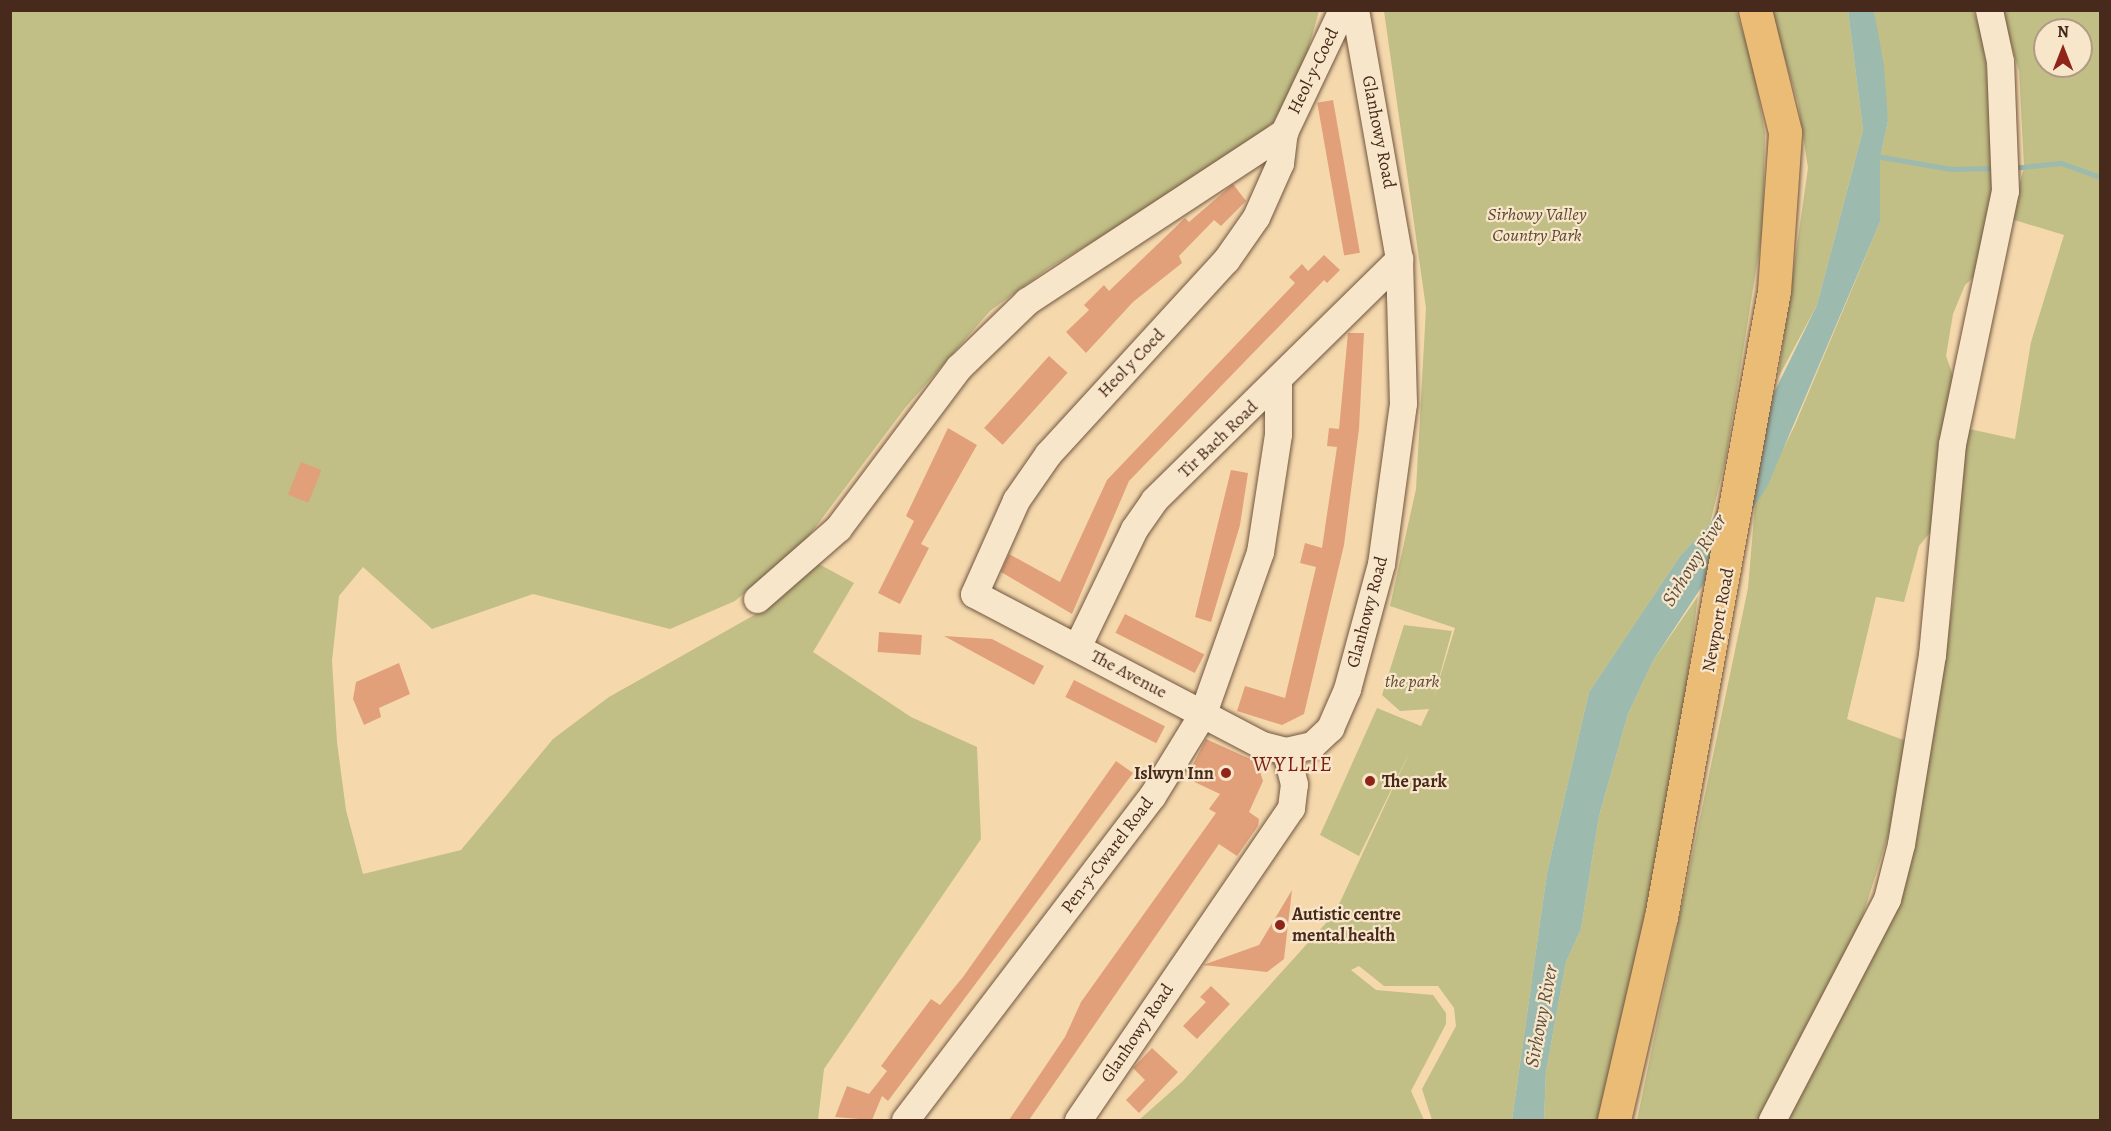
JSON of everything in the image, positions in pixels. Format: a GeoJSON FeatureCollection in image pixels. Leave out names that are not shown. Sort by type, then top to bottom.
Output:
{"type":"FeatureCollection","features":[{"type":"Feature","properties":{"kind":"main road","name":"Newport Road"},"geometry":{"type":"LineString","coordinates":[[1614,1120],[1656,940],[1724,589],[1774,291],[1785,132],[1755,10]]}},
{"type":"Feature","properties":{"kind":"street","name":"Heol-y-Coed"},"geometry":{"type":"LineString","coordinates":[[1284,132],[1342,10]]}},
{"type":"Feature","properties":{"kind":"street","name":"Glanhowy Road"},"geometry":{"type":"LineString","coordinates":[[1078,1120],[1278,831],[1293,792],[1286,751],[1312,744],[1330,728],[1347,689],[1381,564],[1403,404],[1399,259],[1355,10]]}},
{"type":"Feature","properties":{"kind":"street"},"geometry":{"type":"LineString","coordinates":[[1772,1120],[1887,899],[1901,844],[1932,655],[1952,444],[2004,192],[2000,61],[1989,10]]}},
{"type":"Feature","properties":{"kind":"street","name":"Heol y Coed"},"geometry":{"type":"LineString","coordinates":[[974,594],[1016,500],[1048,454],[1226,260],[1256,217],[1280,163],[1284,132]]}},
{"type":"Feature","properties":{"kind":"street"},"geometry":{"type":"LineString","coordinates":[[757,599],[838,528],[958,367],[1027,301],[1284,132]]}},
{"type":"Feature","properties":{"kind":"street","name":"Tir Bach Road"},"geometry":{"type":"LineString","coordinates":[[1077,647],[1129,538],[1154,500],[1278,382],[1399,259]]}},
{"type":"Feature","properties":{"kind":"street","name":"Pen-y-Cwarel Road"},"geometry":{"type":"LineString","coordinates":[[905,1120],[1152,796],[1203,713],[1260,552],[1278,434],[1278,382]]}},
{"type":"Feature","properties":{"kind":"street","name":"The Avenue"},"geometry":{"type":"LineString","coordinates":[[974,594],[1262,745],[1286,751]]}},
{"type":"Feature","properties":{"kind":"green space"},"geometry":{"type":"Polygon","coordinates":[[[10,11],[1319,11],[1302,71],[1274,122],[1220,165],[1049,268],[990,311],[905,408],[805,541],[735,601],[670,629],[533,594],[432,629],[363,567],[339,596],[332,661],[337,742],[346,810],[363,874],[461,850],[553,739],[609,697],[765,609],[815,562],[854,583],[813,652],[911,717],[977,747],[981,839],[824,1069],[818,1120],[11,1120],[10,11]]]}},
{"type":"Feature","properties":{"kind":"green space"},"geometry":{"type":"Polygon","coordinates":[[[1384,11],[1736,11],[1752,60],[1765,133],[1763,227],[1726,457],[1710,524],[1680,556],[1589,692],[1547,873],[1512,1120],[1432,1120],[1422,1089],[1456,1026],[1454,1008],[1438,986],[1384,986],[1359,966],[1351,970],[1376,990],[1433,995],[1446,1013],[1446,1024],[1411,1091],[1424,1120],[1139,1120],[1183,1081],[1335,913],[1411,749],[1359,856],[1320,835],[1377,708],[1421,726],[1429,709],[1400,711],[1382,695],[1404,625],[1452,631],[1433,700],[1455,628],[1390,606],[1416,489],[1426,308],[1384,11]]]}},
{"type":"Feature","properties":{"kind":"green space"},"geometry":{"type":"Polygon","coordinates":[[[1771,11],[1848,11],[1863,130],[1817,305],[1778,378],[1808,168],[1798,103],[1771,11]]]}},
{"type":"Feature","properties":{"kind":"green space"},"geometry":{"type":"Polygon","coordinates":[[[1874,11],[1973,11],[1982,32],[1998,168],[1977,274],[1965,285],[1953,314],[1946,356],[1956,384],[1936,525],[1919,546],[1904,602],[1876,597],[1847,719],[1909,742],[1896,811],[1854,943],[1759,1120],[1637,1120],[1748,588],[1755,506],[1795,425],[1880,222],[1880,158],[1888,121],[1874,11]]]}},
{"type":"Feature","properties":{"kind":"green space"},"geometry":{"type":"Polygon","coordinates":[[[2001,11],[2100,11],[2100,1120],[1788,1120],[1896,905],[1921,809],[1953,601],[1965,428],[2015,439],[2031,342],[2064,235],[2011,219],[2024,167],[2019,71],[2001,11]]]}},
{"type":"Feature","properties":{"kind":"green space"},"geometry":{"type":"Polygon","coordinates":[[[1698,596],[1678,754],[1602,1120],[1544,1120],[1546,1072],[1566,962],[1581,929],[1599,816],[1628,714],[1653,661],[1698,596]]]}},
{"type":"Feature","properties":{"kind":"water","name":"Sirhowy River"},"geometry":{"type":"Polygon","coordinates":[[[1848,11],[1874,11],[1884,66],[1888,121],[1880,158],[1880,222],[1767,487],[1653,661],[1628,714],[1599,816],[1581,929],[1566,962],[1546,1072],[1544,1120],[1512,1120],[1547,873],[1589,692],[1680,556],[1710,524],[1817,305],[1863,130],[1848,11]]]}},
{"type":"Feature","properties":{"kind":"building"},"geometry":{"type":"Polygon","coordinates":[[[1333,100],[1360,253],[1344,255],[1317,103],[1333,100]]]}},
{"type":"Feature","properties":{"kind":"building"},"geometry":{"type":"Polygon","coordinates":[[[1233,184],[1246,201],[1221,226],[1214,220],[1179,256],[1182,263],[1133,302],[1086,353],[1066,332],[1089,310],[1084,305],[1104,285],[1109,291],[1185,218],[1189,222],[1233,184]]]}},
{"type":"Feature","properties":{"kind":"building"},"geometry":{"type":"Polygon","coordinates":[[[1324,255],[1340,270],[1327,283],[1324,280],[1129,481],[1072,614],[1001,572],[1009,554],[1060,582],[1107,480],[1295,283],[1289,277],[1302,264],[1308,271],[1324,255]]]}},
{"type":"Feature","properties":{"kind":"building"},"geometry":{"type":"Polygon","coordinates":[[[1348,333],[1364,333],[1359,429],[1344,545],[1304,714],[1282,725],[1237,711],[1245,686],[1285,698],[1316,567],[1300,563],[1305,543],[1322,548],[1337,447],[1327,446],[1329,428],[1339,429],[1348,333]]]}},
{"type":"Feature","properties":{"kind":"building"},"geometry":{"type":"Polygon","coordinates":[[[1049,356],[1068,373],[1003,445],[984,428],[1049,356]]]}},
{"type":"Feature","properties":{"kind":"building"},"geometry":{"type":"Polygon","coordinates":[[[948,428],[977,445],[921,544],[929,548],[900,604],[878,593],[914,521],[906,516],[948,428]]]}},
{"type":"Feature","properties":{"kind":"building"},"geometry":{"type":"Polygon","coordinates":[[[301,462],[321,470],[308,503],[288,494],[301,462]]]}},
{"type":"Feature","properties":{"kind":"building"},"geometry":{"type":"Polygon","coordinates":[[[1231,470],[1248,473],[1240,525],[1211,622],[1195,617],[1231,470]]]}},
{"type":"Feature","properties":{"kind":"building"},"geometry":{"type":"Polygon","coordinates":[[[1125,614],[1204,654],[1195,673],[1115,633],[1125,614]]]}},
{"type":"Feature","properties":{"kind":"building"},"geometry":{"type":"Polygon","coordinates":[[[879,632],[922,635],[921,655],[878,652],[879,632]]]}},
{"type":"Feature","properties":{"kind":"building"},"geometry":{"type":"Polygon","coordinates":[[[944,636],[992,639],[1044,666],[1034,685],[944,636]]]}},
{"type":"Feature","properties":{"kind":"building"},"geometry":{"type":"Polygon","coordinates":[[[399,663],[410,694],[379,708],[381,717],[364,725],[353,699],[356,682],[399,663]]]}},
{"type":"Feature","properties":{"kind":"building"},"geometry":{"type":"Polygon","coordinates":[[[1074,680],[1165,726],[1156,743],[1065,697],[1074,680]]]}},
{"type":"Feature","properties":{"kind":"building"},"geometry":{"type":"Polygon","coordinates":[[[1206,739],[1257,762],[1263,781],[1249,812],[1259,819],[1258,826],[1237,856],[1219,844],[1029,1120],[1009,1120],[1065,1037],[1081,1002],[1216,813],[1209,809],[1220,794],[1186,778],[1206,739]]]}},
{"type":"Feature","properties":{"kind":"building"},"geometry":{"type":"Polygon","coordinates":[[[1116,761],[1133,773],[888,1101],[882,1096],[872,1120],[835,1117],[847,1086],[869,1094],[887,1071],[881,1066],[931,999],[940,1005],[963,977],[1116,761]]]}},
{"type":"Feature","properties":{"kind":"building","name":"Autistic centre mental health"},"geometry":{"type":"Polygon","coordinates":[[[1292,890],[1284,959],[1267,972],[1203,965],[1259,945],[1292,890]]]}},
{"type":"Feature","properties":{"kind":"building"},"geometry":{"type":"Polygon","coordinates":[[[1211,986],[1230,1004],[1197,1039],[1183,1026],[1206,1002],[1200,997],[1211,986]]]}},
{"type":"Feature","properties":{"kind":"building"},"geometry":{"type":"Polygon","coordinates":[[[1152,1048],[1178,1072],[1139,1113],[1126,1100],[1145,1080],[1133,1068],[1152,1048]]]}},
{"type":"Feature","properties":{"kind":"waterway"},"geometry":{"type":"LineString","coordinates":[[1876,156],[1951,169],[1996,168]]}},
{"type":"Feature","properties":{"kind":"waterway"},"geometry":{"type":"LineString","coordinates":[[2012,168],[2061,163],[2100,177]]}},
{"type":"Feature","properties":{"kind":"place","name":"Islwyn Inn"},"geometry":{"type":"Point","coordinates":[1226,773]}},
{"type":"Feature","properties":{"kind":"place","name":"The park"},"geometry":{"type":"Point","coordinates":[1370,781]}},
{"type":"Feature","properties":{"kind":"place","name":"Autistic centre mental health"},"geometry":{"type":"Point","coordinates":[1280,925]}},
{"type":"Feature","properties":{"kind":"district","name":"WYLLIE"},"geometry":{"type":"Point","coordinates":[1293,764]}},
{"type":"Feature","properties":{"kind":"park label","name":"Sirhowy Valley Country Park"},"geometry":{"type":"Point","coordinates":[1537,225]}},
{"type":"Feature","properties":{"kind":"park label","name":"the park"},"geometry":{"type":"Point","coordinates":[1412,681]}}]}
